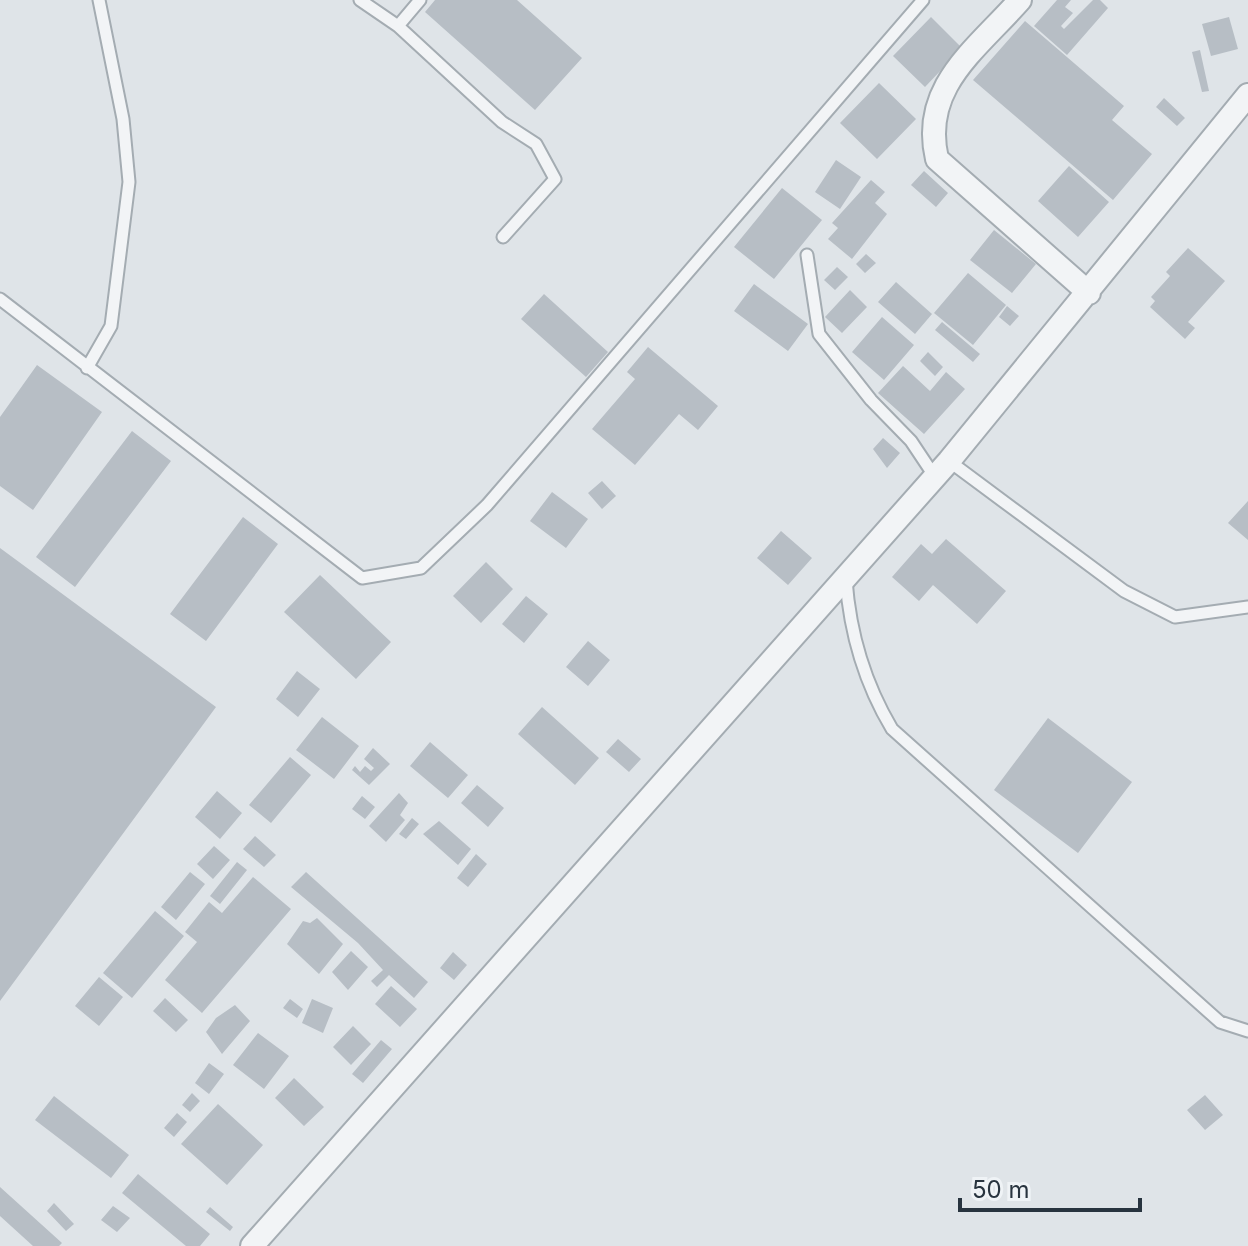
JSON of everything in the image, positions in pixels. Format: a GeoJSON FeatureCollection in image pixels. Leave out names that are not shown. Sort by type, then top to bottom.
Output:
{"type":"FeatureCollection","features":[{"type":"Feature","properties":{"kind":"street"},"geometry":{"type":"LineString","coordinates":[[1020,0],[944,86],[936,104],[931,134],[937,159],[1089,293]]}},
{"type":"Feature","properties":{"kind":"street"},"geometry":{"type":"LineString","coordinates":[[252,1246],[942,469],[1248,95]]}},
{"type":"Feature","properties":{"kind":"lane"},"geometry":{"type":"LineString","coordinates":[[87,368],[111,326],[129,182],[123,119],[99,0]]}},
{"type":"Feature","properties":{"kind":"lane"},"geometry":{"type":"LineString","coordinates":[[360,0],[398,26],[502,122],[536,144],[555,179],[503,237]]}},
{"type":"Feature","properties":{"kind":"lane"},"geometry":{"type":"LineString","coordinates":[[398,26],[420,0]]}},
{"type":"Feature","properties":{"kind":"lane"},"geometry":{"type":"LineString","coordinates":[[0,299],[362,578],[421,568],[487,505],[923,0]]}},
{"type":"Feature","properties":{"kind":"lane"},"geometry":{"type":"LineString","coordinates":[[807,255],[819,334],[871,400],[942,469],[1124,591],[1175,617],[1248,607]]}},
{"type":"Feature","properties":{"kind":"lane"},"geometry":{"type":"LineString","coordinates":[[846,575],[849,628],[876,702],[892,729],[1220,1022],[1248,1031]]}},
{"type":"Feature","properties":{"kind":"building"},"geometry":{"type":"Polygon","coordinates":[[[435,0],[517,0],[582,58],[535,110],[425,12],[435,0]]]}},
{"type":"Feature","properties":{"kind":"building"},"geometry":{"type":"Polygon","coordinates":[[[1057,0],[1071,0],[1065,7],[1073,13],[1061,26],[1064,29],[1093,0],[1100,0],[1108,8],[1067,55],[1034,26],[1057,0]]]}},
{"type":"Feature","properties":{"kind":"building"},"geometry":{"type":"Polygon","coordinates":[[[931,17],[962,48],[925,87],[893,56],[931,17]]]}},
{"type":"Feature","properties":{"kind":"building"},"geometry":{"type":"Polygon","coordinates":[[[1229,17],[1238,49],[1211,56],[1202,24],[1229,17]]]}},
{"type":"Feature","properties":{"kind":"building"},"geometry":{"type":"Polygon","coordinates":[[[1025,21],[1124,106],[1112,120],[1152,154],[1113,200],[973,80],[1025,21]]]}},
{"type":"Feature","properties":{"kind":"building"},"geometry":{"type":"Polygon","coordinates":[[[1200,50],[1209,91],[1202,92],[1192,52],[1200,50]]]}},
{"type":"Feature","properties":{"kind":"building"},"geometry":{"type":"Polygon","coordinates":[[[879,83],[916,119],[877,159],[840,123],[879,83]]]}},
{"type":"Feature","properties":{"kind":"building"},"geometry":{"type":"Polygon","coordinates":[[[1164,98],[1185,118],[1177,126],[1156,107],[1164,98]]]}},
{"type":"Feature","properties":{"kind":"building"},"geometry":{"type":"Polygon","coordinates":[[[836,160],[861,177],[840,209],[815,192],[836,160]]]}},
{"type":"Feature","properties":{"kind":"building"},"geometry":{"type":"Polygon","coordinates":[[[1069,166],[1109,202],[1078,237],[1038,201],[1069,166]]]}},
{"type":"Feature","properties":{"kind":"building"},"geometry":{"type":"Polygon","coordinates":[[[924,171],[948,193],[936,207],[911,185],[924,171]]]}},
{"type":"Feature","properties":{"kind":"building"},"geometry":{"type":"Polygon","coordinates":[[[871,180],[885,192],[875,203],[887,214],[852,259],[828,239],[838,228],[832,223],[871,180]]]}},
{"type":"Feature","properties":{"kind":"building"},"geometry":{"type":"Polygon","coordinates":[[[782,188],[822,220],[774,279],[734,247],[782,188]]]}},
{"type":"Feature","properties":{"kind":"building"},"geometry":{"type":"Polygon","coordinates":[[[994,230],[1036,264],[1012,293],[970,260],[994,230]]]}},
{"type":"Feature","properties":{"kind":"building"},"geometry":{"type":"Polygon","coordinates":[[[1188,248],[1225,281],[1188,322],[1195,328],[1185,339],[1150,307],[1155,301],[1151,297],[1170,276],[1166,272],[1188,248]]]}},
{"type":"Feature","properties":{"kind":"building"},"geometry":{"type":"Polygon","coordinates":[[[866,254],[876,263],[865,273],[856,264],[866,254]]]}},
{"type":"Feature","properties":{"kind":"building"},"geometry":{"type":"Polygon","coordinates":[[[837,267],[848,277],[835,290],[824,280],[837,267]]]}},
{"type":"Feature","properties":{"kind":"building"},"geometry":{"type":"Polygon","coordinates":[[[968,273],[1006,305],[973,345],[934,313],[968,273]]]}},
{"type":"Feature","properties":{"kind":"building"},"geometry":{"type":"Polygon","coordinates":[[[896,282],[932,314],[915,334],[878,302],[896,282]]]}},
{"type":"Feature","properties":{"kind":"building"},"geometry":{"type":"Polygon","coordinates":[[[754,284],[808,324],[788,351],[734,311],[754,284]]]}},
{"type":"Feature","properties":{"kind":"building"},"geometry":{"type":"Polygon","coordinates":[[[850,290],[867,307],[842,333],[825,317],[850,290]]]}},
{"type":"Feature","properties":{"kind":"building"},"geometry":{"type":"Polygon","coordinates":[[[544,294],[608,352],[586,377],[521,319],[544,294]]]}},
{"type":"Feature","properties":{"kind":"building"},"geometry":{"type":"Polygon","coordinates":[[[1007,306],[1019,316],[1010,326],[999,317],[1007,306]]]}},
{"type":"Feature","properties":{"kind":"building"},"geometry":{"type":"Polygon","coordinates":[[[882,317],[914,345],[884,380],[852,352],[882,317]]]}},
{"type":"Feature","properties":{"kind":"building"},"geometry":{"type":"Polygon","coordinates":[[[942,322],[980,354],[973,362],[935,330],[942,322]]]}},
{"type":"Feature","properties":{"kind":"building"},"geometry":{"type":"Polygon","coordinates":[[[648,347],[718,406],[698,430],[679,414],[635,465],[592,429],[635,379],[627,372],[648,347]]]}},
{"type":"Feature","properties":{"kind":"building"},"geometry":{"type":"Polygon","coordinates":[[[928,352],[943,367],[935,376],[920,361],[928,352]]]}},
{"type":"Feature","properties":{"kind":"building"},"geometry":{"type":"Polygon","coordinates":[[[37,365],[102,412],[33,510],[0,486],[0,417],[37,365]]]}},
{"type":"Feature","properties":{"kind":"building"},"geometry":{"type":"Polygon","coordinates":[[[903,366],[930,391],[946,372],[965,389],[924,434],[878,393],[903,366]]]}},
{"type":"Feature","properties":{"kind":"building"},"geometry":{"type":"Polygon","coordinates":[[[132,431],[171,461],[75,587],[36,557],[132,431]]]}},
{"type":"Feature","properties":{"kind":"building"},"geometry":{"type":"Polygon","coordinates":[[[883,438],[900,453],[887,468],[873,449],[883,438]]]}},
{"type":"Feature","properties":{"kind":"building"},"geometry":{"type":"Polygon","coordinates":[[[602,481],[616,496],[602,509],[588,493],[602,481]]]}},
{"type":"Feature","properties":{"kind":"building"},"geometry":{"type":"Polygon","coordinates":[[[552,492],[588,519],[566,548],[530,521],[552,492]]]}},
{"type":"Feature","properties":{"kind":"building"},"geometry":{"type":"Polygon","coordinates":[[[1248,501],[1248,540],[1228,523],[1248,501]]]}},
{"type":"Feature","properties":{"kind":"building"},"geometry":{"type":"Polygon","coordinates":[[[243,517],[278,544],[206,641],[170,614],[243,517]]]}},
{"type":"Feature","properties":{"kind":"building"},"geometry":{"type":"Polygon","coordinates":[[[781,531],[812,558],[788,585],[757,558],[781,531]]]}},
{"type":"Feature","properties":{"kind":"building"},"geometry":{"type":"Polygon","coordinates":[[[946,539],[1006,591],[977,624],[933,585],[919,601],[892,577],[921,544],[932,554],[946,539]]]}},
{"type":"Feature","properties":{"kind":"building"},"geometry":{"type":"Polygon","coordinates":[[[0,548],[216,707],[0,1001],[0,548]]]}},
{"type":"Feature","properties":{"kind":"building"},"geometry":{"type":"Polygon","coordinates":[[[486,562],[513,589],[481,623],[453,596],[486,562]]]}},
{"type":"Feature","properties":{"kind":"building"},"geometry":{"type":"Polygon","coordinates":[[[320,575],[391,642],[356,679],[284,612],[320,575]]]}},
{"type":"Feature","properties":{"kind":"building"},"geometry":{"type":"Polygon","coordinates":[[[526,596],[548,614],[524,643],[502,624],[526,596]]]}},
{"type":"Feature","properties":{"kind":"building"},"geometry":{"type":"Polygon","coordinates":[[[588,641],[610,660],[588,686],[566,667],[588,641]]]}},
{"type":"Feature","properties":{"kind":"building"},"geometry":{"type":"Polygon","coordinates":[[[297,671],[320,689],[298,717],[276,699],[297,671]]]}},
{"type":"Feature","properties":{"kind":"building"},"geometry":{"type":"Polygon","coordinates":[[[542,707],[599,758],[575,785],[518,734],[542,707]]]}},
{"type":"Feature","properties":{"kind":"building"},"geometry":{"type":"Polygon","coordinates":[[[322,717],[359,746],[334,779],[296,750],[322,717]]]}},
{"type":"Feature","properties":{"kind":"building"},"geometry":{"type":"Polygon","coordinates":[[[1048,718],[1132,782],[1078,853],[994,790],[1048,718]]]}},
{"type":"Feature","properties":{"kind":"building"},"geometry":{"type":"Polygon","coordinates":[[[618,739],[641,759],[629,772],[606,752],[618,739]]]}},
{"type":"Feature","properties":{"kind":"building"},"geometry":{"type":"Polygon","coordinates":[[[430,742],[468,775],[448,798],[410,766],[430,742]]]}},
{"type":"Feature","properties":{"kind":"building"},"geometry":{"type":"Polygon","coordinates":[[[373,748],[390,764],[369,785],[352,770],[355,766],[360,772],[365,766],[371,771],[374,768],[364,759],[373,748]]]}},
{"type":"Feature","properties":{"kind":"building"},"geometry":{"type":"Polygon","coordinates":[[[290,757],[311,775],[271,823],[249,805],[290,757]]]}},
{"type":"Feature","properties":{"kind":"building"},"geometry":{"type":"Polygon","coordinates":[[[477,785],[504,808],[488,827],[461,803],[477,785]]]}},
{"type":"Feature","properties":{"kind":"building"},"geometry":{"type":"Polygon","coordinates":[[[217,791],[242,813],[220,839],[195,817],[217,791]]]}},
{"type":"Feature","properties":{"kind":"building"},"geometry":{"type":"Polygon","coordinates":[[[399,793],[408,803],[400,815],[405,820],[386,842],[369,826],[399,793]]]}},
{"type":"Feature","properties":{"kind":"building"},"geometry":{"type":"Polygon","coordinates":[[[362,796],[375,807],[365,819],[352,809],[362,796]]]}},
{"type":"Feature","properties":{"kind":"building"},"geometry":{"type":"Polygon","coordinates":[[[412,818],[419,824],[406,839],[399,834],[412,818]]]}},
{"type":"Feature","properties":{"kind":"building"},"geometry":{"type":"Polygon","coordinates":[[[439,821],[471,849],[458,865],[423,834],[439,821]]]}},
{"type":"Feature","properties":{"kind":"building"},"geometry":{"type":"Polygon","coordinates":[[[255,836],[276,855],[264,867],[243,849],[255,836]]]}},
{"type":"Feature","properties":{"kind":"building"},"geometry":{"type":"Polygon","coordinates":[[[214,846],[230,860],[213,879],[197,864],[214,846]]]}},
{"type":"Feature","properties":{"kind":"building"},"geometry":{"type":"Polygon","coordinates":[[[476,854],[487,864],[468,887],[457,878],[476,854]]]}},
{"type":"Feature","properties":{"kind":"building"},"geometry":{"type":"Polygon","coordinates":[[[237,862],[247,870],[220,904],[210,896],[237,862]]]}},
{"type":"Feature","properties":{"kind":"building"},"geometry":{"type":"Polygon","coordinates":[[[190,872],[205,884],[176,920],[161,907],[190,872]]]}},
{"type":"Feature","properties":{"kind":"building"},"geometry":{"type":"Polygon","coordinates":[[[306,872],[428,982],[414,998],[389,975],[377,987],[371,981],[383,970],[358,943],[291,887],[306,872]]]}},
{"type":"Feature","properties":{"kind":"building"},"geometry":{"type":"Polygon","coordinates":[[[253,877],[291,909],[202,1013],[165,980],[197,942],[185,932],[209,902],[222,913],[253,877]]]}},
{"type":"Feature","properties":{"kind":"building"},"geometry":{"type":"Polygon","coordinates":[[[155,911],[184,936],[132,998],[103,973],[155,911]]]}},
{"type":"Feature","properties":{"kind":"building"},"geometry":{"type":"Polygon","coordinates":[[[317,918],[343,944],[319,974],[287,944],[303,921],[310,923],[317,918]]]}},
{"type":"Feature","properties":{"kind":"building"},"geometry":{"type":"Polygon","coordinates":[[[351,951],[368,967],[348,990],[332,972],[351,951]]]}},
{"type":"Feature","properties":{"kind":"building"},"geometry":{"type":"Polygon","coordinates":[[[453,952],[467,965],[454,980],[440,968],[453,952]]]}},
{"type":"Feature","properties":{"kind":"building"},"geometry":{"type":"Polygon","coordinates":[[[99,977],[123,997],[99,1026],[75,1006],[99,977]]]}},
{"type":"Feature","properties":{"kind":"building"},"geometry":{"type":"Polygon","coordinates":[[[391,986],[417,1009],[400,1027],[375,1004],[391,986]]]}},
{"type":"Feature","properties":{"kind":"building"},"geometry":{"type":"Polygon","coordinates":[[[165,998],[188,1020],[176,1032],[153,1011],[165,998]]]}},
{"type":"Feature","properties":{"kind":"building"},"geometry":{"type":"Polygon","coordinates":[[[290,999],[303,1009],[297,1018],[283,1008],[290,999]]]}},
{"type":"Feature","properties":{"kind":"building"},"geometry":{"type":"Polygon","coordinates":[[[312,999],[333,1008],[323,1033],[302,1023],[312,999]]]}},
{"type":"Feature","properties":{"kind":"building"},"geometry":{"type":"Polygon","coordinates":[[[235,1005],[250,1021],[222,1054],[206,1032],[216,1018],[235,1005]]]}},
{"type":"Feature","properties":{"kind":"building"},"geometry":{"type":"Polygon","coordinates":[[[353,1026],[371,1044],[351,1065],[333,1047],[353,1026]]]}},
{"type":"Feature","properties":{"kind":"building"},"geometry":{"type":"Polygon","coordinates":[[[258,1033],[289,1056],[264,1089],[233,1065],[258,1033]]]}},
{"type":"Feature","properties":{"kind":"building"},"geometry":{"type":"Polygon","coordinates":[[[381,1040],[392,1049],[363,1083],[352,1074],[381,1040]]]}},
{"type":"Feature","properties":{"kind":"building"},"geometry":{"type":"Polygon","coordinates":[[[209,1063],[224,1074],[209,1094],[195,1083],[209,1063]]]}},
{"type":"Feature","properties":{"kind":"building"},"geometry":{"type":"Polygon","coordinates":[[[294,1078],[324,1107],[304,1126],[275,1098],[294,1078]]]}},
{"type":"Feature","properties":{"kind":"building"},"geometry":{"type":"Polygon","coordinates":[[[192,1093],[200,1101],[190,1112],[182,1105],[192,1093]]]}},
{"type":"Feature","properties":{"kind":"building"},"geometry":{"type":"Polygon","coordinates":[[[1205,1095],[1223,1115],[1205,1130],[1187,1110],[1205,1095]]]}},
{"type":"Feature","properties":{"kind":"building"},"geometry":{"type":"Polygon","coordinates":[[[54,1096],[129,1155],[111,1178],[35,1120],[54,1096]]]}},
{"type":"Feature","properties":{"kind":"building"},"geometry":{"type":"Polygon","coordinates":[[[218,1104],[263,1145],[227,1185],[181,1144],[218,1104]]]}},
{"type":"Feature","properties":{"kind":"building"},"geometry":{"type":"Polygon","coordinates":[[[177,1113],[187,1122],[174,1137],[164,1128],[177,1113]]]}},
{"type":"Feature","properties":{"kind":"building"},"geometry":{"type":"Polygon","coordinates":[[[138,1174],[210,1234],[200,1246],[186,1246],[122,1193],[138,1174]]]}},
{"type":"Feature","properties":{"kind":"building"},"geometry":{"type":"Polygon","coordinates":[[[0,1187],[62,1243],[59,1246],[33,1246],[0,1216],[0,1187]]]}},
{"type":"Feature","properties":{"kind":"building"},"geometry":{"type":"Polygon","coordinates":[[[54,1203],[74,1224],[66,1231],[47,1211],[54,1203]]]}},
{"type":"Feature","properties":{"kind":"building"},"geometry":{"type":"Polygon","coordinates":[[[113,1206],[130,1218],[117,1232],[101,1220],[113,1206]]]}},
{"type":"Feature","properties":{"kind":"building"},"geometry":{"type":"Polygon","coordinates":[[[210,1207],[233,1227],[230,1231],[206,1212],[210,1207]]]}}]}
